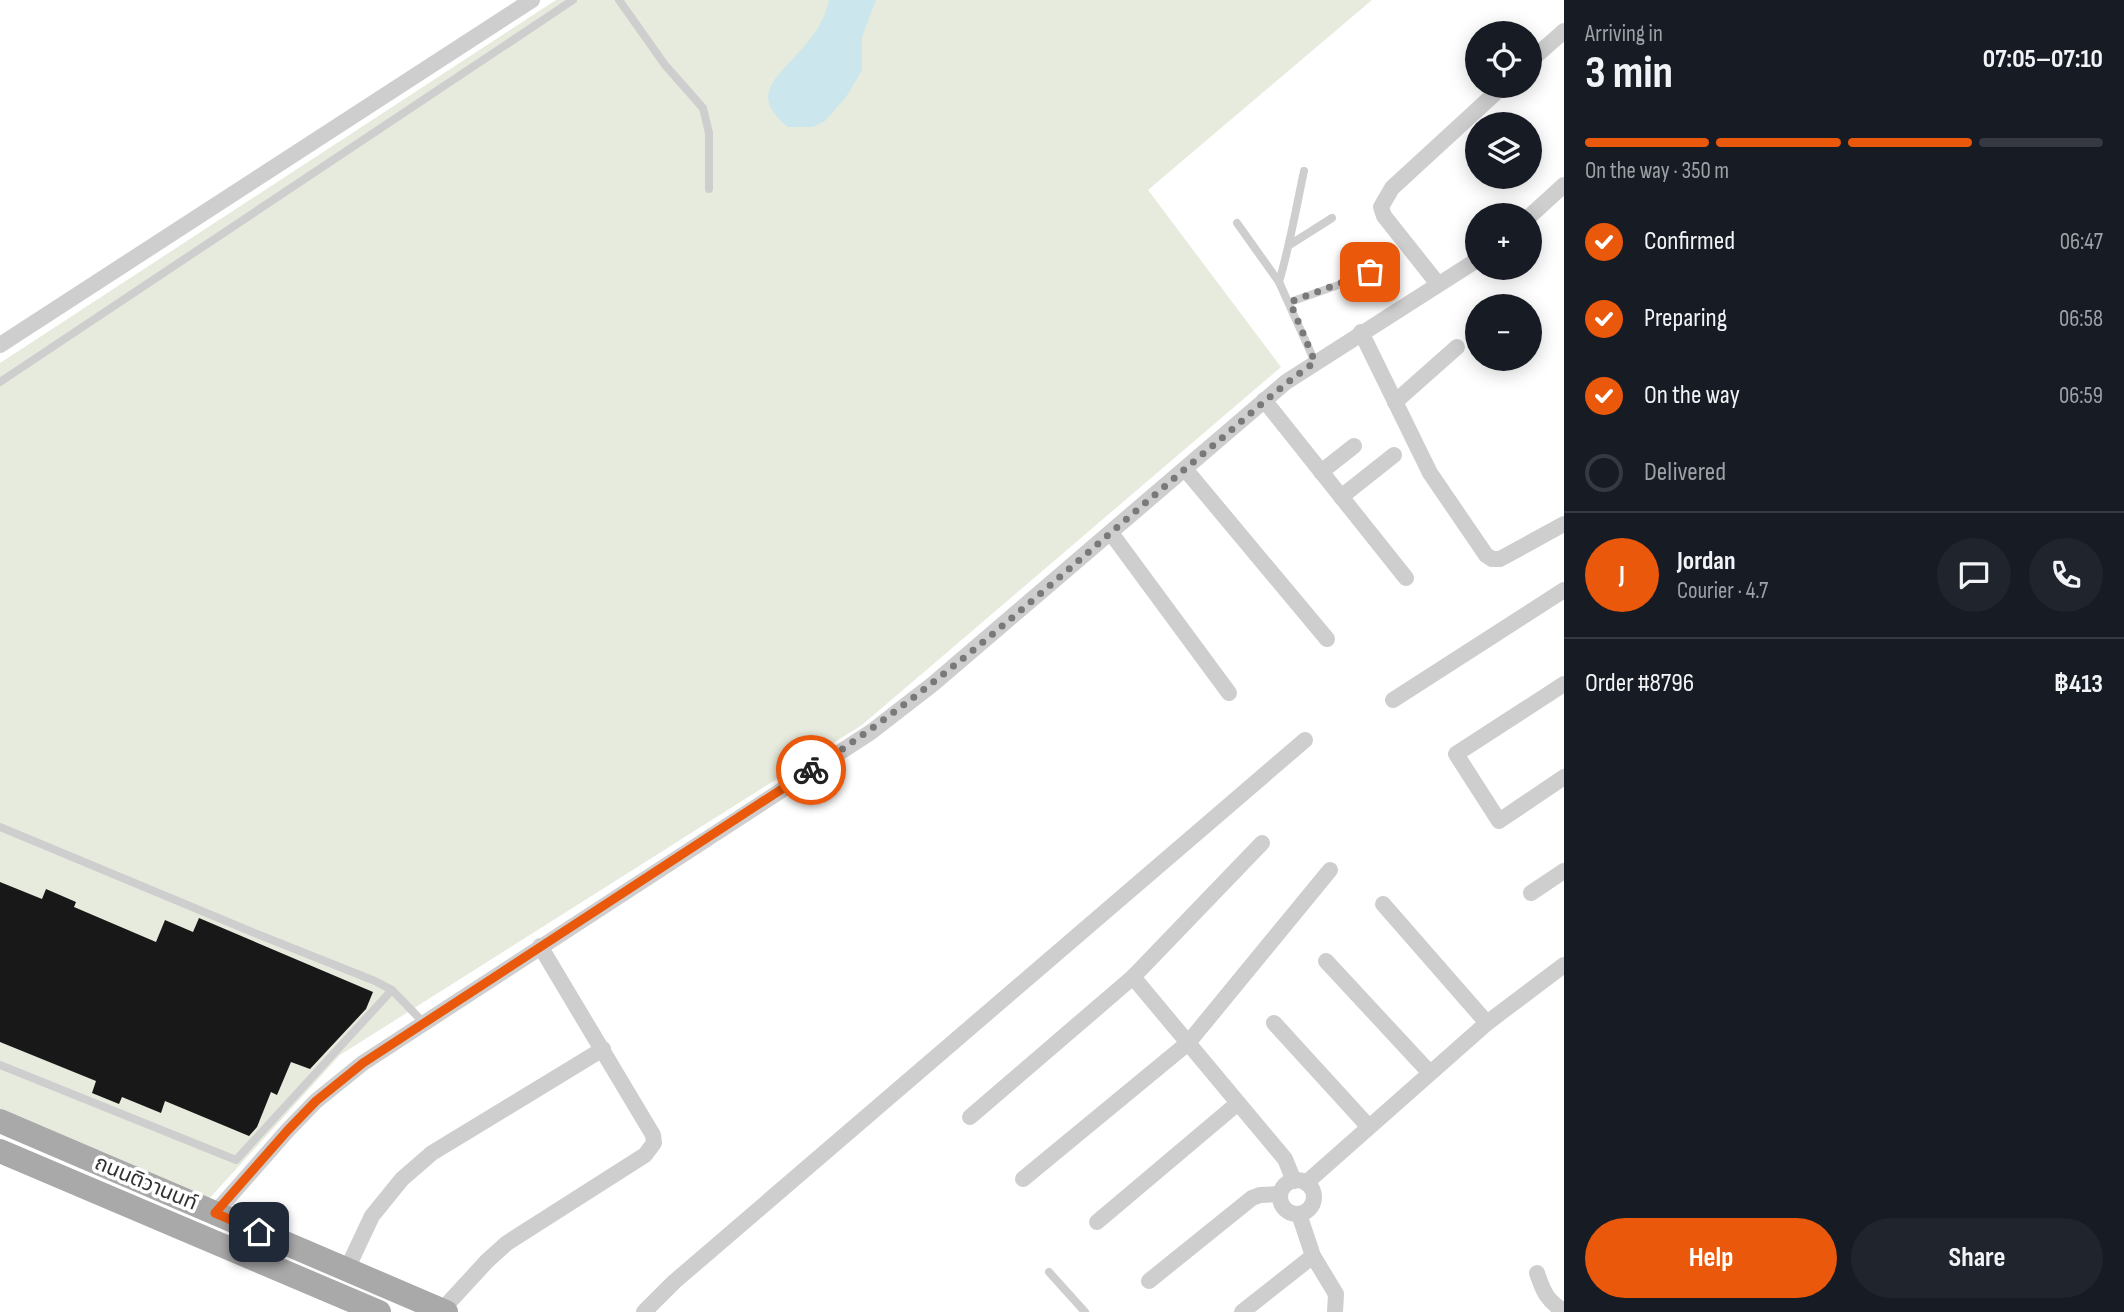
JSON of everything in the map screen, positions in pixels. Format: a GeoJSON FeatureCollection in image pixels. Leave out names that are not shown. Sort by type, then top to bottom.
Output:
{"type":"FeatureCollection","features":[{"type":"Feature","properties":{"kind":"main road","name":"ถนนติวานนท์"},"geometry":{"type":"LineString","coordinates":[[0,1121],[444,1311]]}},
{"type":"Feature","properties":{"kind":"main road","name":"ถนนติวานนท์"},"geometry":{"type":"LineString","coordinates":[[0,1151],[379,1312]]}},
{"type":"Feature","properties":{"kind":"street"},"geometry":{"type":"LineString","coordinates":[[0,345],[532,0]]}},
{"type":"Feature","properties":{"kind":"street"},"geometry":{"type":"LineString","coordinates":[[1542,50],[1564,31]]}},
{"type":"Feature","properties":{"kind":"street"},"geometry":{"type":"LineString","coordinates":[[1438,284],[1384,216],[1381,207],[1392,188],[1490,98]]}},
{"type":"Feature","properties":{"kind":"street"},"geometry":{"type":"LineString","coordinates":[[1542,205],[1564,185]]}},
{"type":"Feature","properties":{"kind":"street"},"geometry":{"type":"LineString","coordinates":[[215,1213],[316,1101],[363,1063],[871,732],[933,684],[1264,400],[1315,362],[1465,267]]}},
{"type":"Feature","properties":{"kind":"street"},"geometry":{"type":"LineString","coordinates":[[1361,332],[1430,473],[1486,555],[1492,559],[1500,559],[1564,524]]}},
{"type":"Feature","properties":{"kind":"street"},"geometry":{"type":"LineString","coordinates":[[1395,402],[1457,347]]}},
{"type":"Feature","properties":{"kind":"street"},"geometry":{"type":"LineString","coordinates":[[1264,400],[1406,578]]}},
{"type":"Feature","properties":{"kind":"street"},"geometry":{"type":"LineString","coordinates":[[1321,472],[1354,446]]}},
{"type":"Feature","properties":{"kind":"street"},"geometry":{"type":"LineString","coordinates":[[1341,497],[1394,455]]}},
{"type":"Feature","properties":{"kind":"street"},"geometry":{"type":"LineString","coordinates":[[1185,469],[1327,639]]}},
{"type":"Feature","properties":{"kind":"street"},"geometry":{"type":"LineString","coordinates":[[1111,533],[1229,692]]}},
{"type":"Feature","properties":{"kind":"street"},"geometry":{"type":"LineString","coordinates":[[1393,700],[1564,590]]}},
{"type":"Feature","properties":{"kind":"street"},"geometry":{"type":"LineString","coordinates":[[1564,684],[1456,754],[1499,821],[1564,777]]}},
{"type":"Feature","properties":{"kind":"street"},"geometry":{"type":"LineString","coordinates":[[644,1312],[674,1282],[1305,740]]}},
{"type":"Feature","properties":{"kind":"street"},"geometry":{"type":"LineString","coordinates":[[970,1117],[1133,977],[1262,843]]}},
{"type":"Feature","properties":{"kind":"street"},"geometry":{"type":"LineString","coordinates":[[1023,1179],[1188,1043],[1330,870]]}},
{"type":"Feature","properties":{"kind":"street"},"geometry":{"type":"LineString","coordinates":[[1531,893],[1564,871]]}},
{"type":"Feature","properties":{"kind":"street"},"geometry":{"type":"LineString","coordinates":[[1383,904],[1487,1023]]}},
{"type":"Feature","properties":{"kind":"street"},"geometry":{"type":"LineString","coordinates":[[444,1311],[487,1261],[507,1243],[650,1150],[653,1143],[653,1135],[540,946]]}},
{"type":"Feature","properties":{"kind":"street"},"geometry":{"type":"LineString","coordinates":[[1326,961],[1430,1073]]}},
{"type":"Feature","properties":{"kind":"street"},"geometry":{"type":"LineString","coordinates":[[1133,977],[1285,1159],[1300,1182],[1311,1188],[1314,1196],[1312,1204],[1307,1211],[1299,1214],[1284,1209],[1280,1202],[1283,1186],[1300,1182],[1369,1127],[1487,1023],[1564,965]]}},
{"type":"Feature","properties":{"kind":"street"},"geometry":{"type":"LineString","coordinates":[[1274,1023],[1369,1127]]}},
{"type":"Feature","properties":{"kind":"street"},"geometry":{"type":"LineString","coordinates":[[348,1269],[372,1216],[402,1179],[432,1153],[603,1049]]}},
{"type":"Feature","properties":{"kind":"street"},"geometry":{"type":"LineString","coordinates":[[1097,1223],[1238,1103]]}},
{"type":"Feature","properties":{"kind":"street"},"geometry":{"type":"LineString","coordinates":[[1149,1281],[1252,1198],[1280,1194]]}},
{"type":"Feature","properties":{"kind":"street"},"geometry":{"type":"LineString","coordinates":[[1299,1214],[1313,1256],[1336,1294],[1335,1312]]}},
{"type":"Feature","properties":{"kind":"street"},"geometry":{"type":"LineString","coordinates":[[1242,1312],[1313,1256]]}},
{"type":"Feature","properties":{"kind":"street"},"geometry":{"type":"LineString","coordinates":[[1536,1273],[1550,1303],[1564,1311]]}},
{"type":"Feature","properties":{"kind":"lane"},"geometry":{"type":"LineString","coordinates":[[0,382],[573,0]]}},
{"type":"Feature","properties":{"kind":"lane"},"geometry":{"type":"LineString","coordinates":[[619,0],[665,65],[703,108],[709,134],[709,189]]}},
{"type":"Feature","properties":{"kind":"lane"},"geometry":{"type":"LineString","coordinates":[[1279,282],[1291,244],[1304,171]]}},
{"type":"Feature","properties":{"kind":"lane"},"geometry":{"type":"LineString","coordinates":[[1291,244],[1332,218]]}},
{"type":"Feature","properties":{"kind":"lane"},"geometry":{"type":"LineString","coordinates":[[1237,223],[1279,282],[1315,362]]}},
{"type":"Feature","properties":{"kind":"lane"},"geometry":{"type":"LineString","coordinates":[[1290,302],[1350,281],[1389,263]]}},
{"type":"Feature","properties":{"kind":"lane"},"geometry":{"type":"LineString","coordinates":[[0,827],[375,981],[391,990],[423,1022]]}},
{"type":"Feature","properties":{"kind":"lane"},"geometry":{"type":"LineString","coordinates":[[0,1065],[236,1160],[391,990]]}},
{"type":"Feature","properties":{"kind":"lane"},"geometry":{"type":"LineString","coordinates":[[0,1075],[12,1070]]}},
{"type":"Feature","properties":{"kind":"lane"},"geometry":{"type":"LineString","coordinates":[[1049,1272],[1085,1312]]}},
{"type":"Feature","properties":{"kind":"shaded area"},"geometry":{"type":"Polygon","coordinates":[[[556,0],[1372,0],[1148,190],[1281,367],[862,725],[340,1055],[207,1201],[0,1112],[0,363],[556,0]]]}},
{"type":"Feature","properties":{"kind":"water"},"geometry":{"type":"Polygon","coordinates":[[[829,0],[876,0],[862,37],[862,70],[846,97],[825,121],[813,127],[788,127],[770,107],[769,91],[777,76],[813,35],[829,0]]]}},
{"type":"Feature","properties":{"kind":"building"},"geometry":{"type":"Polygon","coordinates":[[[0,882],[42,899],[46,889],[76,902],[74,907],[156,942],[165,920],[193,932],[199,918],[373,992],[366,1009],[310,1069],[291,1062],[277,1095],[271,1092],[257,1127],[249,1136],[165,1101],[161,1113],[122,1097],[119,1104],[92,1093],[96,1081],[0,1042],[0,882]]]}},
{"type":"Feature","properties":{"kind":"way so far"},"geometry":{"type":"LineString","coordinates":[[811,770],[871,732],[933,684],[1214,446],[1264,400],[1315,362],[1290,302],[1370,272]]}},
{"type":"Feature","properties":{"kind":"route"},"geometry":{"type":"LineString","coordinates":[[259,1232],[215,1213],[316,1101],[363,1063],[446,1007],[811,770]]}}]}
